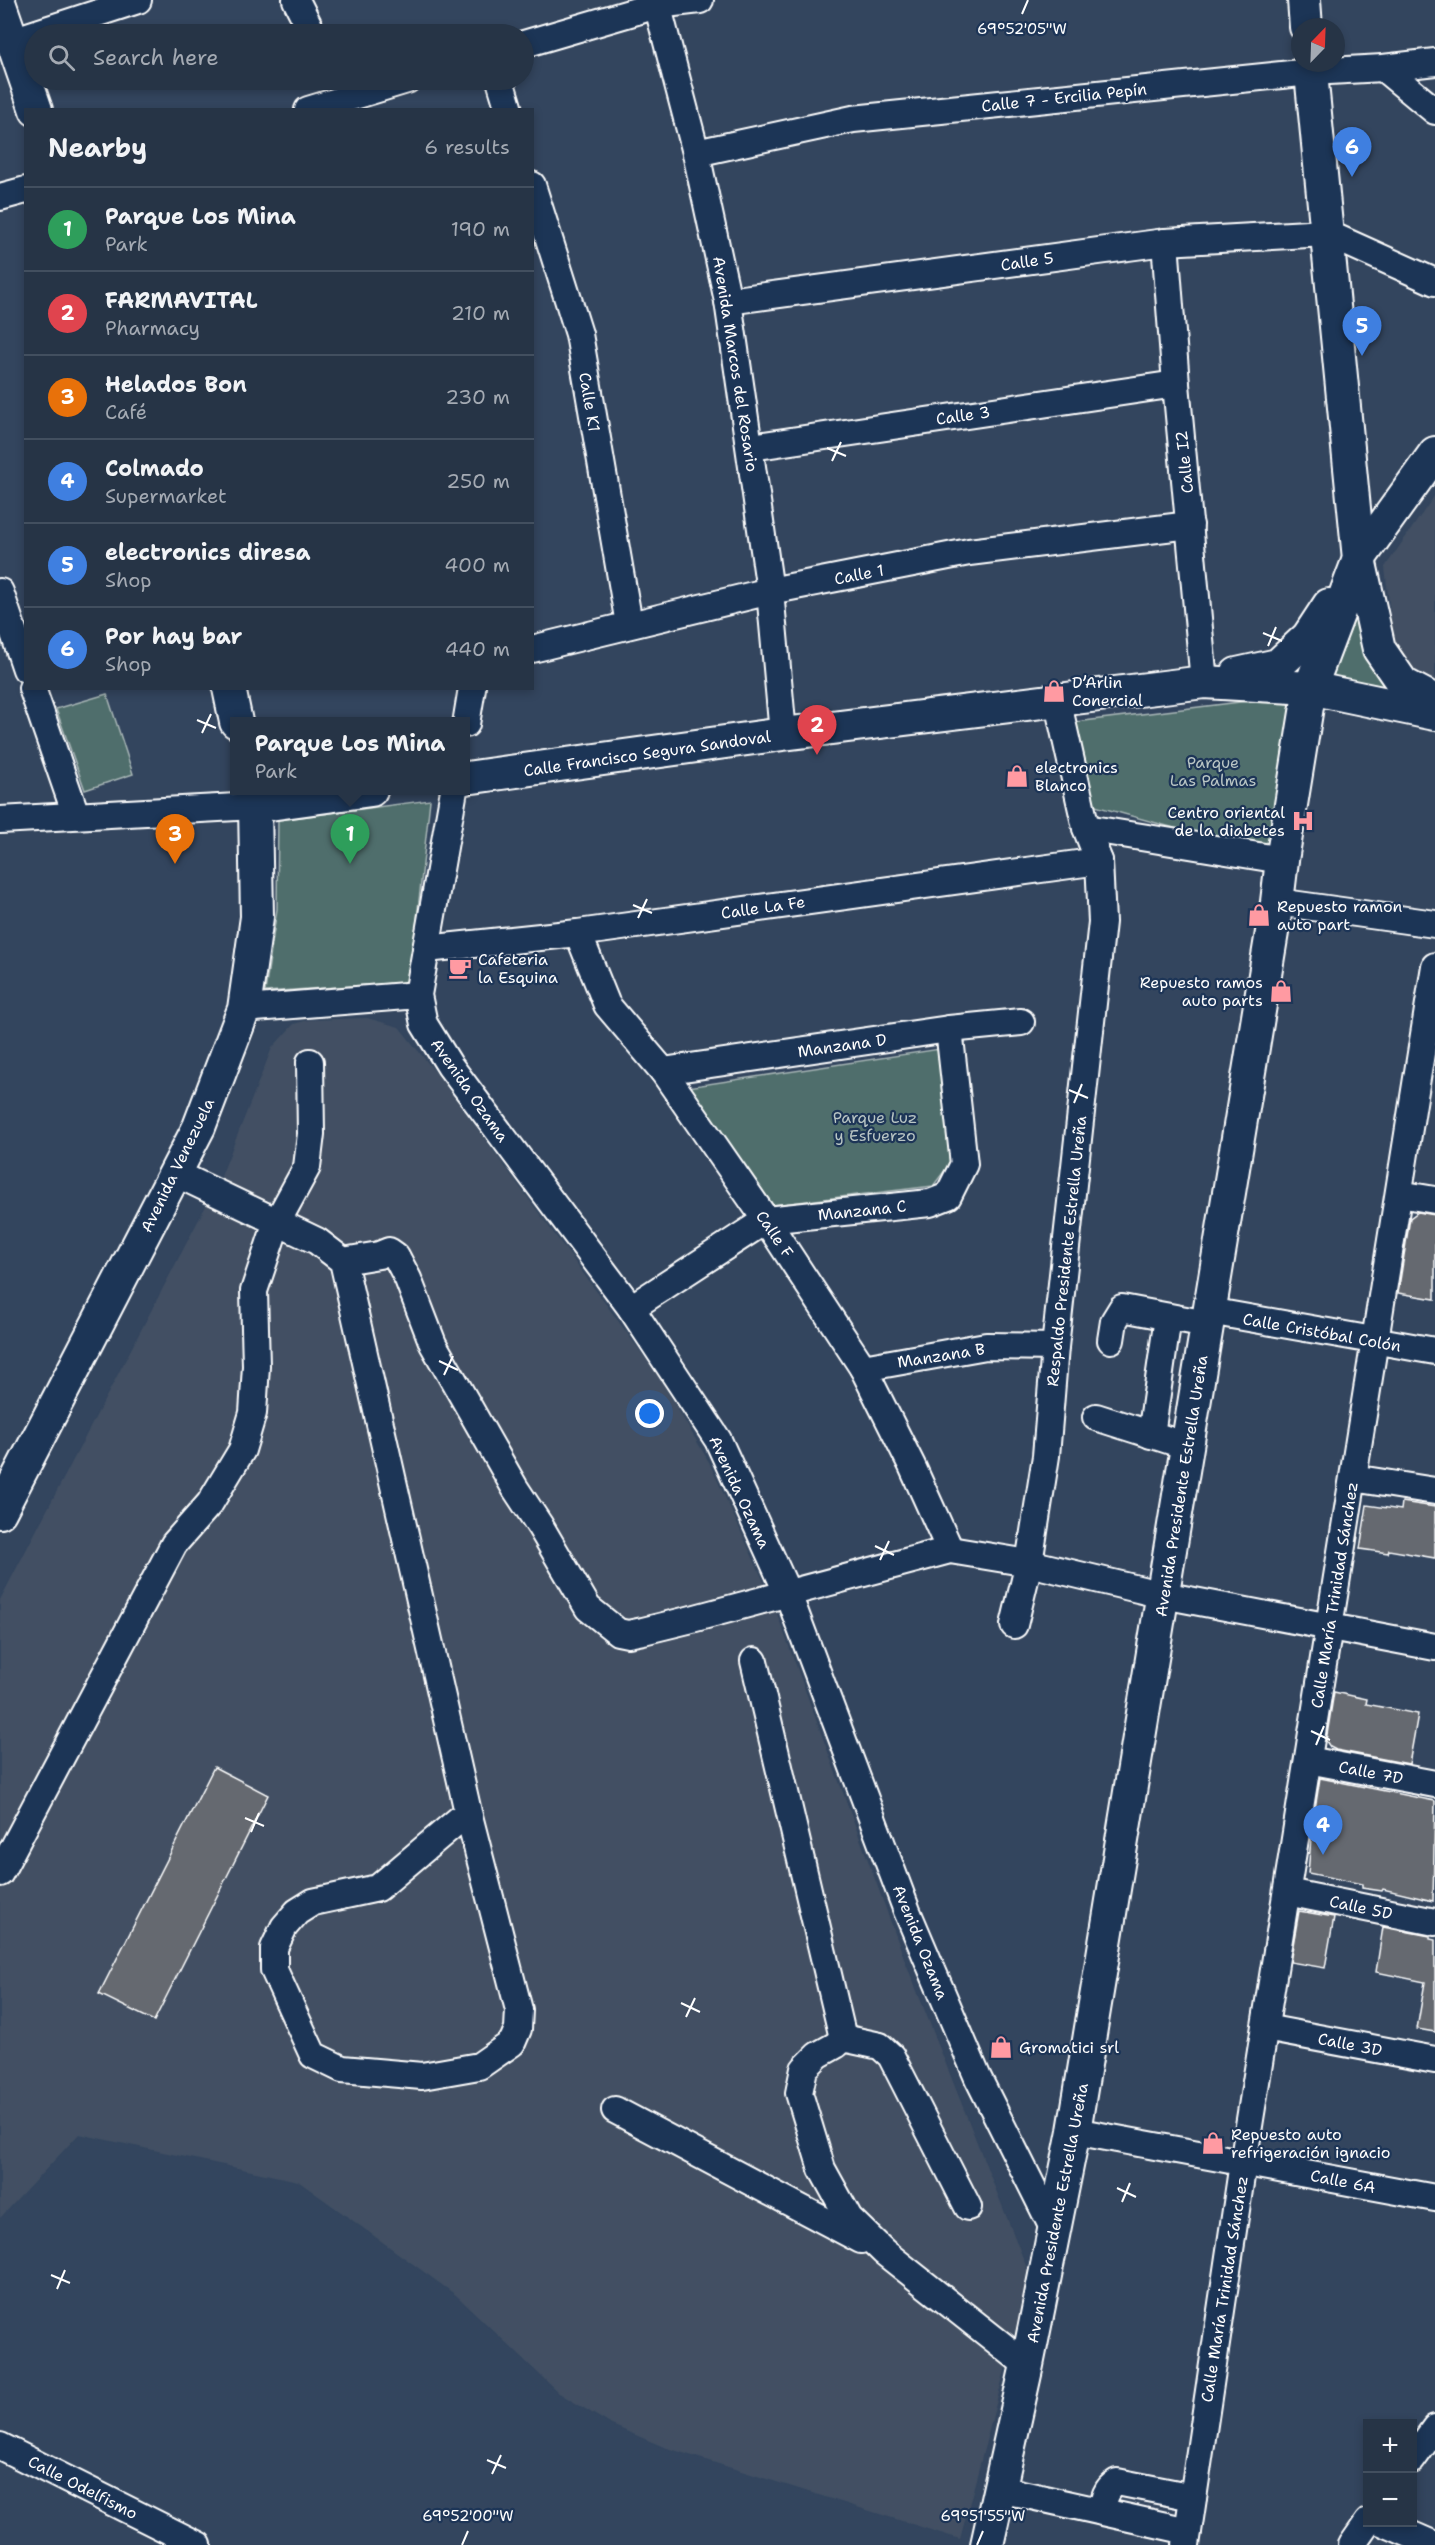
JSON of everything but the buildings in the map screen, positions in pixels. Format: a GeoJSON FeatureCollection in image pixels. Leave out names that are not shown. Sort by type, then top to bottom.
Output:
{"type":"FeatureCollection","features":[{"type":"Feature","properties":{"kind":"main road"},"geometry":{"type":"LineString","coordinates":[[1304,0],[1305,18]]}},
{"type":"Feature","properties":{"kind":"main road"},"geometry":{"type":"LineString","coordinates":[[4,21],[24,77]]}},
{"type":"Feature","properties":{"kind":"main road"},"geometry":{"type":"LineString","coordinates":[[1310,72],[1359,559],[1379,649],[1403,684],[1435,701]]}},
{"type":"Feature","properties":{"kind":"main road"},"geometry":{"type":"LineString","coordinates":[[29,90],[35,108]]}},
{"type":"Feature","properties":{"kind":"main road","name":"Avenida Presidente Estrella Ureña"},"geometry":{"type":"LineString","coordinates":[[987,2545],[1027,2366],[1074,2131],[1277,902],[1281,860],[1310,688],[1359,559],[1435,453]]}},
{"type":"Feature","properties":{"kind":"main road"},"geometry":{"type":"LineString","coordinates":[[1204,682],[1278,665],[1308,637],[1359,559]]}},
{"type":"Feature","properties":{"kind":"main road","name":"Calle Francisco Segura Sandoval"},"geometry":{"type":"LineString","coordinates":[[470,777],[783,734],[1204,682],[1310,688],[1435,714]]}},
{"type":"Feature","properties":{"kind":"main road"},"geometry":{"type":"LineString","coordinates":[[229,690],[235,717]]}},
{"type":"Feature","properties":{"kind":"main road"},"geometry":{"type":"LineString","coordinates":[[254,798],[298,795]]}},
{"type":"Feature","properties":{"kind":"main road","name":"Avenida Venezuela"},"geometry":{"type":"LineString","coordinates":[[0,1512],[199,1127],[244,1009],[257,917],[254,798]]}},
{"type":"Feature","properties":{"kind":"street"},"geometry":{"type":"LineString","coordinates":[[4,21],[138,0]]}},
{"type":"Feature","properties":{"kind":"street"},"geometry":{"type":"LineString","coordinates":[[296,0],[308,24]]}},
{"type":"Feature","properties":{"kind":"street"},"geometry":{"type":"LineString","coordinates":[[534,42],[656,3],[700,0]]}},
{"type":"Feature","properties":{"kind":"street","name":"Avenida Marcos del Rosario"},"geometry":{"type":"LineString","coordinates":[[656,3],[696,153],[728,301],[751,447],[770,591],[783,734]]}},
{"type":"Feature","properties":{"kind":"street","name":"Calle 7 - Ercilia Pepín"},"geometry":{"type":"LineString","coordinates":[[1345,68],[1383,68],[1435,62]]}},
{"type":"Feature","properties":{"kind":"street"},"geometry":{"type":"LineString","coordinates":[[1383,68],[1435,111]]}},
{"type":"Feature","properties":{"kind":"street","name":"Calle 7 - Ercilia Pepín"},"geometry":{"type":"LineString","coordinates":[[696,153],[853,119],[1291,70]]}},
{"type":"Feature","properties":{"kind":"street"},"geometry":{"type":"LineString","coordinates":[[313,108],[368,90]]}},
{"type":"Feature","properties":{"kind":"street"},"geometry":{"type":"LineString","coordinates":[[503,90],[508,108]]}},
{"type":"Feature","properties":{"kind":"street"},"geometry":{"type":"LineString","coordinates":[[0,197],[24,191]]}},
{"type":"Feature","properties":{"kind":"street","name":"Calle K1"},"geometry":{"type":"LineString","coordinates":[[534,191],[579,334],[629,624]]}},
{"type":"Feature","properties":{"kind":"street"},"geometry":{"type":"LineString","coordinates":[[1326,233],[1435,282]]}},
{"type":"Feature","properties":{"kind":"street","name":"Calle 5"},"geometry":{"type":"LineString","coordinates":[[728,301],[1165,242],[1326,233]]}},
{"type":"Feature","properties":{"kind":"street","name":"Calle I2"},"geometry":{"type":"LineString","coordinates":[[1165,242],[1204,682]]}},
{"type":"Feature","properties":{"kind":"street","name":"Calle 3"},"geometry":{"type":"LineString","coordinates":[[751,447],[1176,384]]}},
{"type":"Feature","properties":{"kind":"street","name":"Calle 1"},"geometry":{"type":"LineString","coordinates":[[534,648],[770,591],[969,552],[1190,525]]}},
{"type":"Feature","properties":{"kind":"street"},"geometry":{"type":"LineString","coordinates":[[0,592],[4,622],[24,665]]}},
{"type":"Feature","properties":{"kind":"street"},"geometry":{"type":"LineString","coordinates":[[33,690],[76,815]]}},
{"type":"Feature","properties":{"kind":"street"},"geometry":{"type":"LineString","coordinates":[[466,717],[472,690]]}},
{"type":"Feature","properties":{"kind":"street","name":"Respaldo Presidente Estrella Ureña"},"geometry":{"type":"LineString","coordinates":[[1014,1625],[1029,1563],[1046,1456],[1055,1347],[1102,922],[1099,861],[1086,828],[1058,699]]}},
{"type":"Feature","properties":{"kind":"street","name":"Avenida Ozama"},"geometry":{"type":"LineString","coordinates":[[453,795],[418,995],[424,1024],[450,1066],[631,1308],[718,1440],[788,1594],[916,1932],[978,2078],[1054,2230]]}},
{"type":"Feature","properties":{"kind":"street"},"geometry":{"type":"LineString","coordinates":[[0,820],[254,798]]}},
{"type":"Feature","properties":{"kind":"street"},"geometry":{"type":"LineString","coordinates":[[1086,828],[1281,860]]}},
{"type":"Feature","properties":{"kind":"street","name":"Calle La Fe"},"geometry":{"type":"LineString","coordinates":[[426,949],[578,933],[1099,861]]}},
{"type":"Feature","properties":{"kind":"street"},"geometry":{"type":"LineString","coordinates":[[1277,902],[1435,924]]}},
{"type":"Feature","properties":{"kind":"street","name":"Calle F"},"geometry":{"type":"LineString","coordinates":[[578,933],[607,1005],[663,1071],[766,1220],[863,1368],[912,1466],[950,1550]]}},
{"type":"Feature","properties":{"kind":"street","name":"Calle María Trinidad Sánchez"},"geometry":{"type":"LineString","coordinates":[[1187,2538],[1243,2163],[1399,1194],[1427,1065],[1435,966]]}},
{"type":"Feature","properties":{"kind":"street"},"geometry":{"type":"LineString","coordinates":[[244,1009],[418,995]]}},
{"type":"Feature","properties":{"kind":"street","name":"Manzana D"},"geometry":{"type":"LineString","coordinates":[[663,1071],[949,1029],[1021,1022]]}},
{"type":"Feature","properties":{"kind":"street","name":"Manzana C"},"geometry":{"type":"LineString","coordinates":[[631,1308],[766,1220],[930,1203],[948,1196],[964,1164],[949,1029]]}},
{"type":"Feature","properties":{"kind":"street"},"geometry":{"type":"LineString","coordinates":[[0,1873],[174,1544],[210,1503],[242,1450],[253,1413],[256,1366],[254,1291],[277,1222],[307,1167],[311,1134],[310,1062]]}},
{"type":"Feature","properties":{"kind":"street"},"geometry":{"type":"LineString","coordinates":[[175,1173],[317,1241],[343,1261],[468,1812],[519,2010],[518,2029],[512,2043],[479,2066],[423,2076],[342,2069],[324,2062],[313,2055],[274,1970],[274,1948],[284,1927],[297,1912],[313,1902],[378,1888],[468,1812]]}},
{"type":"Feature","properties":{"kind":"street"},"geometry":{"type":"LineString","coordinates":[[1399,1194],[1435,1200]]}},
{"type":"Feature","properties":{"kind":"street"},"geometry":{"type":"LineString","coordinates":[[343,1261],[389,1251],[396,1256],[408,1279],[433,1344],[489,1446],[588,1608],[618,1632],[628,1634],[950,1550],[1029,1563],[1163,1595],[1435,1647]]}},
{"type":"Feature","properties":{"kind":"street","name":"Calle Cristóbal Colón"},"geometry":{"type":"LineString","coordinates":[[1111,1340],[1114,1321],[1122,1308],[1168,1317],[1208,1318],[1435,1351]]}},
{"type":"Feature","properties":{"kind":"street"},"geometry":{"type":"LineString","coordinates":[[1151,1435],[1168,1317]]}},
{"type":"Feature","properties":{"kind":"street","name":"Manzana B"},"geometry":{"type":"LineString","coordinates":[[863,1368],[986,1346],[1055,1347]]}},
{"type":"Feature","properties":{"kind":"street"},"geometry":{"type":"LineString","coordinates":[[1096,1417],[1187,1446]]}},
{"type":"Feature","properties":{"kind":"street"},"geometry":{"type":"LineString","coordinates":[[1353,1479],[1435,1491]]}},
{"type":"Feature","properties":{"kind":"street"},"geometry":{"type":"LineString","coordinates":[[754,1661],[843,2038]]}},
{"type":"Feature","properties":{"kind":"street","name":"Calle 7D"},"geometry":{"type":"LineString","coordinates":[[1308,1760],[1435,1784]]}},
{"type":"Feature","properties":{"kind":"street","name":"Calle 5D"},"geometry":{"type":"LineString","coordinates":[[1287,1892],[1435,1922]]}},
{"type":"Feature","properties":{"kind":"street","name":"Calle 3D"},"geometry":{"type":"LineString","coordinates":[[1265,2028],[1435,2060]]}},
{"type":"Feature","properties":{"kind":"street"},"geometry":{"type":"LineString","coordinates":[[843,2038],[880,2046],[891,2056],[968,2207]]}},
{"type":"Feature","properties":{"kind":"street"},"geometry":{"type":"LineString","coordinates":[[843,2038],[837,2045],[818,2055],[804,2069],[800,2092],[822,2169],[849,2218],[884,2252],[1027,2366]]}},
{"type":"Feature","properties":{"kind":"street"},"geometry":{"type":"LineString","coordinates":[[615,2110],[884,2252]]}},
{"type":"Feature","properties":{"kind":"street","name":"Calle 6A"},"geometry":{"type":"LineString","coordinates":[[1074,2131],[1435,2198]]}},
{"type":"Feature","properties":{"kind":"street","name":"Calle Odelfismo"},"geometry":{"type":"LineString","coordinates":[[0,2446],[198,2545]]}},
{"type":"Feature","properties":{"kind":"street"},"geometry":{"type":"LineString","coordinates":[[1102,2512],[1105,2494],[1110,2486],[1117,2482],[1193,2497]]}},
{"type":"Feature","properties":{"kind":"street"},"geometry":{"type":"LineString","coordinates":[[1000,2488],[1102,2512],[1187,2538]]}},
{"type":"Feature","properties":{"kind":"street"},"geometry":{"type":"LineString","coordinates":[[1352,2545],[1365,2527]]}},
{"type":"Feature","properties":{"kind":"street"},"geometry":{"type":"LineString","coordinates":[[1392,2527],[1435,2545]]}},
{"type":"Feature","properties":{"kind":"shaded area"},"geometry":{"type":"Polygon","coordinates":[[[1435,495],[1435,681],[1415,670],[1393,641],[1385,567],[1435,495]]]}},
{"type":"Feature","properties":{"kind":"shaded area"},"geometry":{"type":"Polygon","coordinates":[[[367,1018],[399,1027],[440,1078],[657,1374],[709,1462],[770,1595],[907,1966],[1030,2276],[960,2539],[664,2447],[612,2425],[559,2393],[456,2295],[298,2181],[79,2134],[0,2218],[0,1600],[220,1179],[272,1048],[294,1024],[308,1020],[367,1018]]]}},
{"type":"Feature","properties":{"kind":"green space"},"geometry":{"type":"Polygon","coordinates":[[[1354,606],[1392,690],[1325,682],[1354,606]]]}},
{"type":"Feature","properties":{"kind":"green space"},"geometry":{"type":"Polygon","coordinates":[[[107,694],[133,774],[85,790],[56,709],[107,694]]]}},
{"type":"Feature","properties":{"kind":"green space","name":"Parque Las Palmas"},"geometry":{"type":"Polygon","coordinates":[[[1273,698],[1293,700],[1268,854],[1088,804],[1076,722],[1273,698]]]}},
{"type":"Feature","properties":{"kind":"green space"},"geometry":{"type":"Polygon","coordinates":[[[430,800],[410,982],[265,992],[277,909],[278,820],[430,800]]]}},
{"type":"Feature","properties":{"kind":"green space","name":"Parque Luz y Esfuerzo"},"geometry":{"type":"Polygon","coordinates":[[[940,1049],[952,1161],[933,1186],[773,1205],[688,1087],[940,1049]]]}},
{"type":"Feature","properties":{"kind":"place","name":"Por hay bar"},"geometry":{"type":"Point","coordinates":[1352,177]}},
{"type":"Feature","properties":{"kind":"place","name":"electronics diresa"},"geometry":{"type":"Point","coordinates":[1362,356]}},
{"type":"Feature","properties":{"kind":"place","name":"D’Arlin Conercial"},"geometry":{"type":"Point","coordinates":[1054,691]}},
{"type":"Feature","properties":{"kind":"place","name":"FARMAVITAL"},"geometry":{"type":"Point","coordinates":[817,755]}},
{"type":"Feature","properties":{"kind":"place","name":"electronics Blanco"},"geometry":{"type":"Point","coordinates":[1017,776]}},
{"type":"Feature","properties":{"kind":"place","name":"Centro oriental de la diabetes"},"geometry":{"type":"Point","coordinates":[1303,821]}},
{"type":"Feature","properties":{"kind":"place","name":"Helados Bon"},"geometry":{"type":"Point","coordinates":[175,864]}},
{"type":"Feature","properties":{"kind":"place","name":"Parque Los Mina"},"geometry":{"type":"Point","coordinates":[350,864]}},
{"type":"Feature","properties":{"kind":"place","name":"Repuesto ramon auto part"},"geometry":{"type":"Point","coordinates":[1259,915]}},
{"type":"Feature","properties":{"kind":"place","name":"Cafeteria la Esquina"},"geometry":{"type":"Point","coordinates":[460,968]}},
{"type":"Feature","properties":{"kind":"place","name":"Repuesto ramos auto parts"},"geometry":{"type":"Point","coordinates":[1281,991]}},
{"type":"Feature","properties":{"kind":"place","name":"Colmado"},"geometry":{"type":"Point","coordinates":[1323,1855]}},
{"type":"Feature","properties":{"kind":"place","name":"Gromatici srl"},"geometry":{"type":"Point","coordinates":[1001,2047]}},
{"type":"Feature","properties":{"kind":"place","name":"Repuesto auto refrigeración ignacio"},"geometry":{"type":"Point","coordinates":[1213,2143]}}]}
